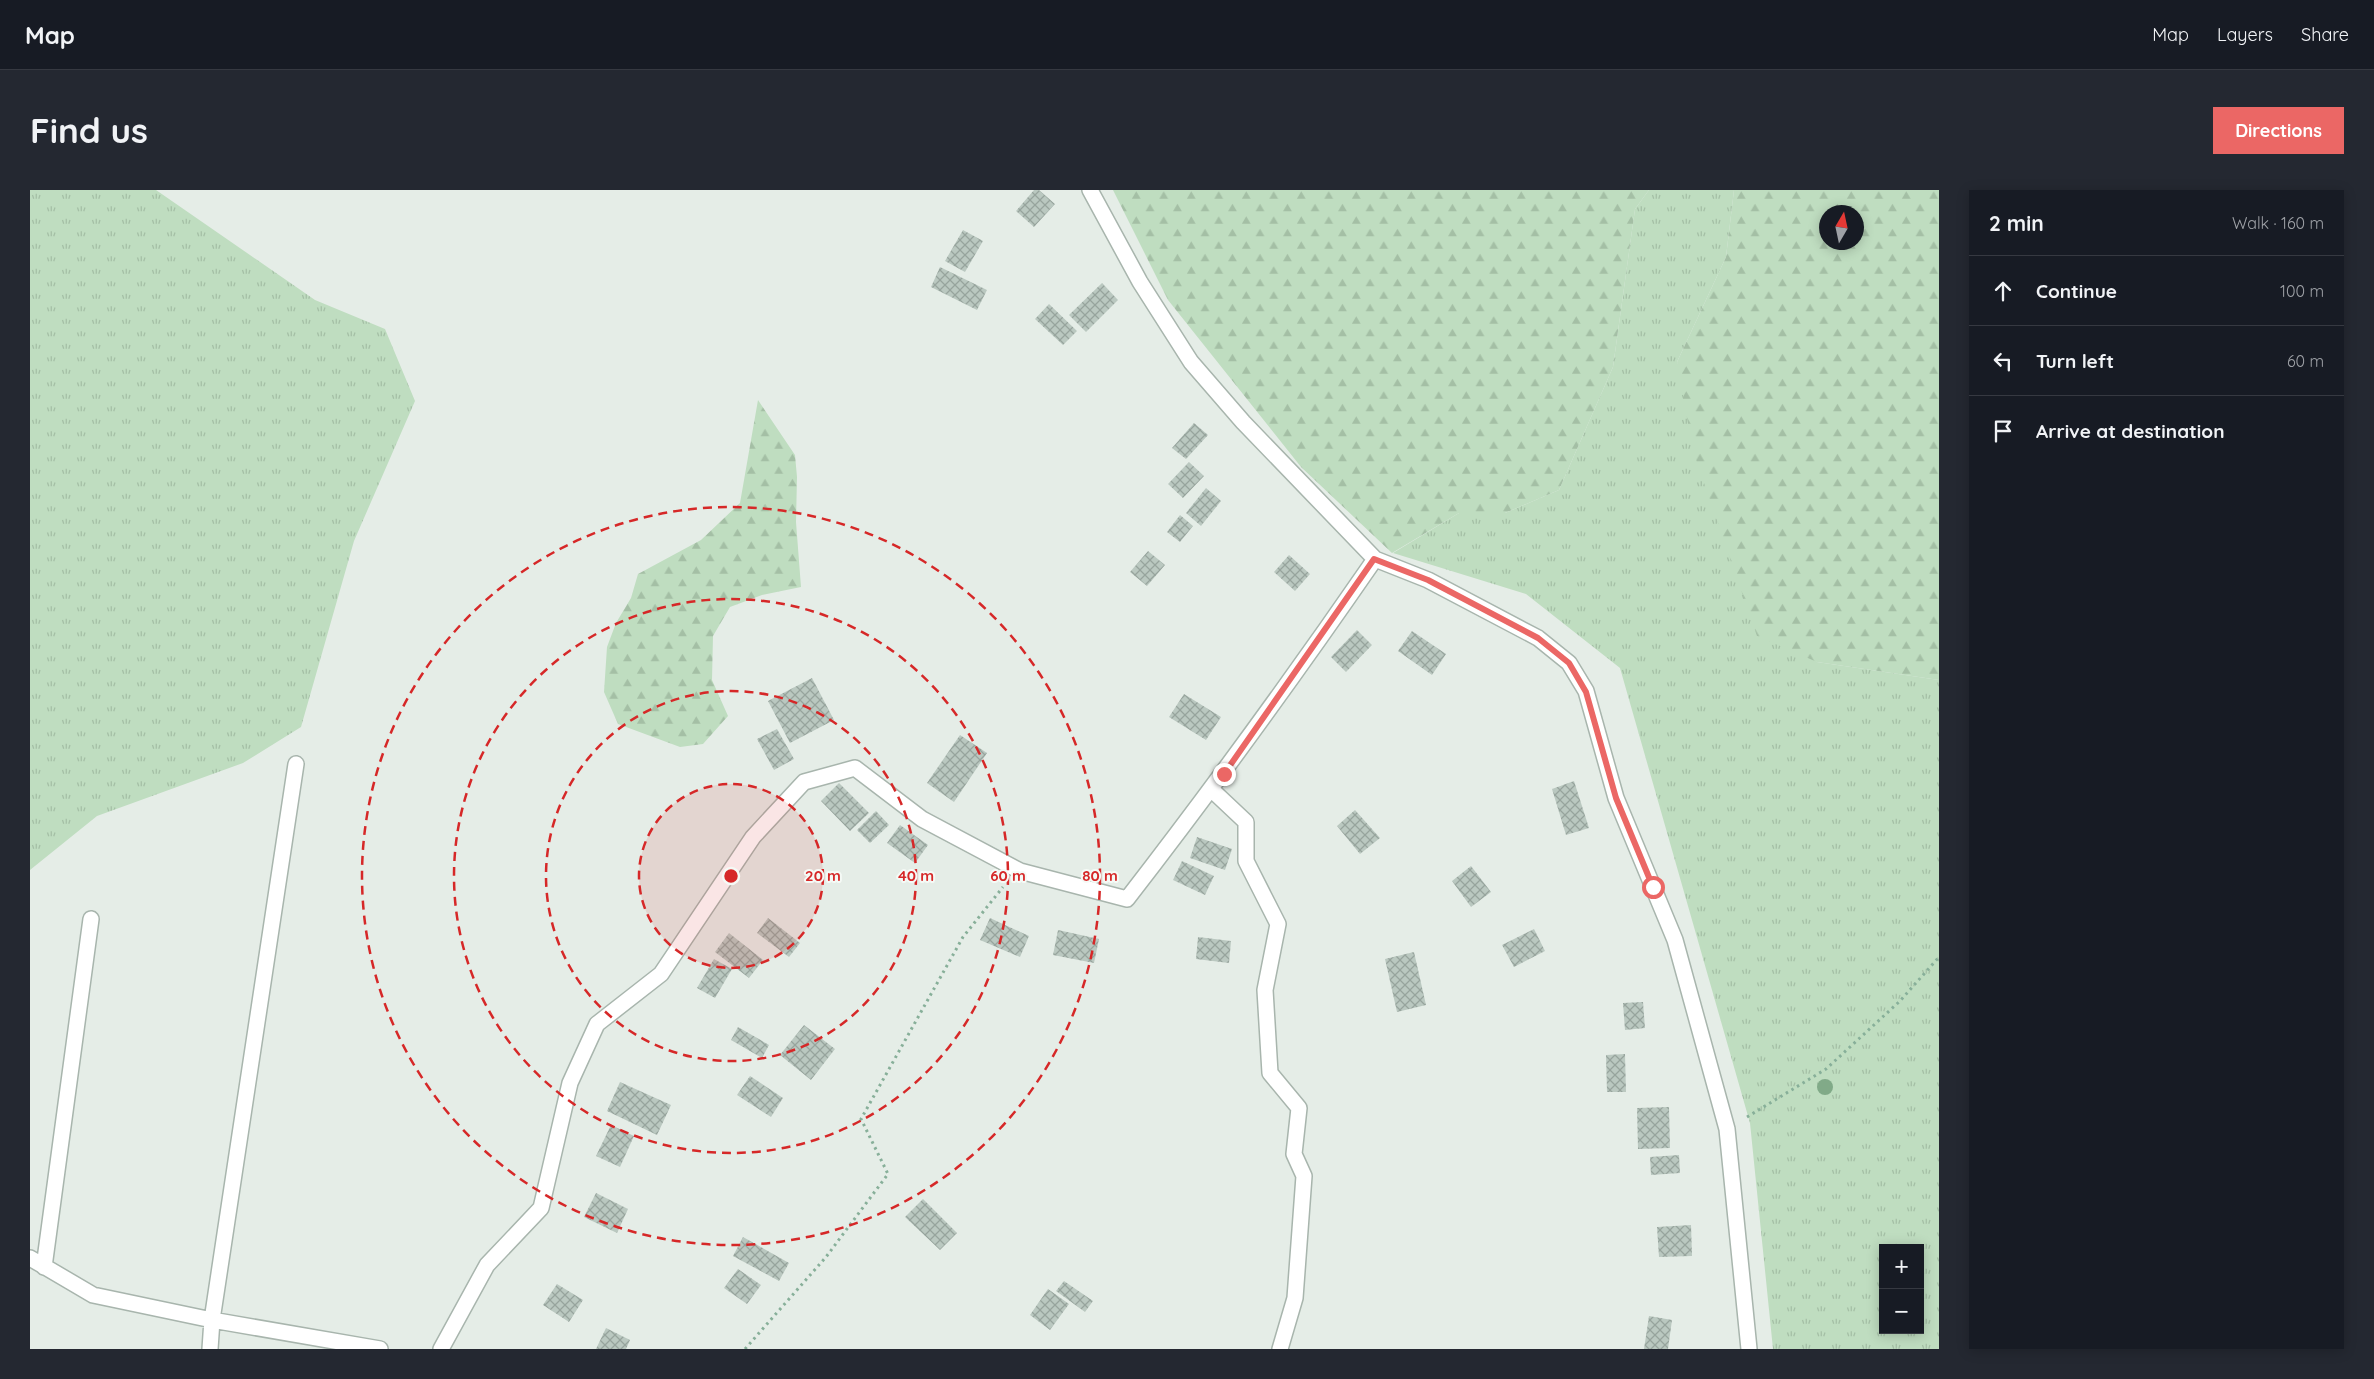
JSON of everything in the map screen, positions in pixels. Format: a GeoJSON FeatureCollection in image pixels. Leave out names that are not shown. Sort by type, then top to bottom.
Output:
{"type":"FeatureCollection","features":[{"type":"Feature","properties":{"kind":"street"},"geometry":{"type":"LineString","coordinates":[[1090,190],[1140,282],[1191,362],[1243,422],[1374,559],[1428,580],[1538,638],[1569,663],[1586,692],[1616,798],[1675,940],[1727,1128],[1749,1349]]}},
{"type":"Feature","properties":{"kind":"street"},"geometry":{"type":"LineString","coordinates":[[441,1349],[487,1265],[541,1208],[570,1083],[597,1024],[661,974],[753,838],[804,782],[855,768],[922,819],[1020,871],[1127,899],[1212,790],[1292,679],[1374,559]]}},
{"type":"Feature","properties":{"kind":"street"},"geometry":{"type":"LineString","coordinates":[[210,1349],[212,1320],[296,764]]}},
{"type":"Feature","properties":{"kind":"street"},"geometry":{"type":"LineString","coordinates":[[1212,790],[1246,822],[1246,861],[1278,924],[1265,990],[1270,1073],[1300,1108],[1294,1154],[1304,1176],[1295,1298],[1280,1349]]}},
{"type":"Feature","properties":{"kind":"street"},"geometry":{"type":"LineString","coordinates":[[44,1267],[91,919]]}},
{"type":"Feature","properties":{"kind":"street"},"geometry":{"type":"LineString","coordinates":[[30,1258],[93,1295],[212,1320],[380,1349]]}},
{"type":"Feature","properties":{"kind":"path"},"geometry":{"type":"LineString","coordinates":[[745,1349],[826,1257],[888,1174],[861,1119],[963,937],[996,894],[1020,871]]}},
{"type":"Feature","properties":{"kind":"path"},"geometry":{"type":"LineString","coordinates":[[1727,1128],[1826,1068],[1900,1001],[1939,957]]}},
{"type":"Feature","properties":{"kind":"green space"},"geometry":{"type":"Polygon","coordinates":[[[30,190],[156,190],[315,300],[385,329],[415,401],[354,541],[301,727],[243,763],[97,816],[30,870],[30,190]]]}},
{"type":"Feature","properties":{"kind":"green space"},"geometry":{"type":"Polygon","coordinates":[[[1113,190],[1649,190],[1635,209],[1613,367],[1559,490],[1505,513],[1459,513],[1392,553],[1301,467],[1168,300],[1113,190]]]}},
{"type":"Feature","properties":{"kind":"green space"},"geometry":{"type":"Polygon","coordinates":[[[1649,190],[1734,190],[1726,257],[1677,362],[1817,662],[1939,680],[1939,1349],[1773,1349],[1750,1123],[1620,668],[1526,594],[1393,553],[1459,513],[1505,513],[1559,490],[1613,367],[1635,209],[1649,190]]]}},
{"type":"Feature","properties":{"kind":"green space"},"geometry":{"type":"Polygon","coordinates":[[[1734,190],[1939,190],[1939,680],[1817,662],[1757,636],[1693,451],[1677,362],[1726,257],[1734,190]]]}},
{"type":"Feature","properties":{"kind":"green space"},"geometry":{"type":"Polygon","coordinates":[[[758,400],[795,455],[797,477],[796,522],[801,587],[762,595],[730,607],[713,636],[712,680],[728,716],[703,744],[680,747],[618,724],[604,692],[607,647],[616,623],[631,598],[638,574],[701,540],[740,503],[758,400]]]}},
{"type":"Feature","properties":{"kind":"building"},"geometry":{"type":"Polygon","coordinates":[[[1034,190],[1039,190],[1055,204],[1034,227],[1016,211],[1034,190]]]}},
{"type":"Feature","properties":{"kind":"building"},"geometry":{"type":"Polygon","coordinates":[[[963,230],[983,241],[965,272],[945,261],[963,230]]]}},
{"type":"Feature","properties":{"kind":"building"},"geometry":{"type":"Polygon","coordinates":[[[940,267],[987,290],[977,310],[931,287],[940,267]]]}},
{"type":"Feature","properties":{"kind":"building"},"geometry":{"type":"Polygon","coordinates":[[[1102,283],[1118,300],[1086,332],[1069,315],[1102,283]]]}},
{"type":"Feature","properties":{"kind":"building"},"geometry":{"type":"Polygon","coordinates":[[[1049,304],[1077,331],[1063,345],[1035,319],[1049,304]]]}},
{"type":"Feature","properties":{"kind":"building"},"geometry":{"type":"Polygon","coordinates":[[[1194,423],[1208,435],[1186,459],[1172,448],[1194,423]]]}},
{"type":"Feature","properties":{"kind":"building"},"geometry":{"type":"Polygon","coordinates":[[[1189,462],[1204,476],[1183,498],[1168,484],[1189,462]]]}},
{"type":"Feature","properties":{"kind":"building"},"geometry":{"type":"Polygon","coordinates":[[[1206,488],[1221,501],[1201,526],[1186,513],[1206,488]]]}},
{"type":"Feature","properties":{"kind":"building"},"geometry":{"type":"Polygon","coordinates":[[[1180,515],[1193,526],[1180,542],[1167,532],[1180,515]]]}},
{"type":"Feature","properties":{"kind":"building"},"geometry":{"type":"Polygon","coordinates":[[[1148,551],[1165,565],[1147,586],[1130,572],[1148,551]]]}},
{"type":"Feature","properties":{"kind":"building"},"geometry":{"type":"Polygon","coordinates":[[[1289,555],[1310,574],[1295,591],[1274,572],[1289,555]]]}},
{"type":"Feature","properties":{"kind":"building"},"geometry":{"type":"Polygon","coordinates":[[[1357,630],[1372,645],[1346,672],[1331,657],[1357,630]]]}},
{"type":"Feature","properties":{"kind":"building"},"geometry":{"type":"Polygon","coordinates":[[[1412,631],[1446,654],[1432,675],[1398,651],[1412,631]]]}},
{"type":"Feature","properties":{"kind":"building"},"geometry":{"type":"Polygon","coordinates":[[[812,678],[834,720],[790,743],[768,701],[812,678]]]}},
{"type":"Feature","properties":{"kind":"building"},"geometry":{"type":"Polygon","coordinates":[[[1184,694],[1221,717],[1206,740],[1169,717],[1184,694]]]}},
{"type":"Feature","properties":{"kind":"building"},"geometry":{"type":"Polygon","coordinates":[[[777,729],[794,759],[774,770],[757,739],[777,729]]]}},
{"type":"Feature","properties":{"kind":"building"},"geometry":{"type":"Polygon","coordinates":[[[960,735],[987,753],[954,802],[927,783],[960,735]]]}},
{"type":"Feature","properties":{"kind":"building"},"geometry":{"type":"Polygon","coordinates":[[[1574,781],[1589,828],[1566,835],[1552,789],[1574,781]]]}},
{"type":"Feature","properties":{"kind":"building"},"geometry":{"type":"Polygon","coordinates":[[[839,783],[869,813],[850,831],[821,801],[839,783]]]}},
{"type":"Feature","properties":{"kind":"building"},"geometry":{"type":"Polygon","coordinates":[[[1355,810],[1380,838],[1360,854],[1337,826],[1355,810]]]}},
{"type":"Feature","properties":{"kind":"building"},"geometry":{"type":"Polygon","coordinates":[[[876,811],[889,825],[870,843],[857,830],[876,811]]]}},
{"type":"Feature","properties":{"kind":"building"},"geometry":{"type":"Polygon","coordinates":[[[900,825],[928,845],[915,863],[887,843],[900,825]]]}},
{"type":"Feature","properties":{"kind":"building"},"geometry":{"type":"Polygon","coordinates":[[[1197,837],[1232,849],[1225,870],[1190,858],[1197,837]]]}},
{"type":"Feature","properties":{"kind":"building"},"geometry":{"type":"Polygon","coordinates":[[[1182,861],[1214,876],[1205,895],[1173,880],[1182,861]]]}},
{"type":"Feature","properties":{"kind":"building"},"geometry":{"type":"Polygon","coordinates":[[[1471,866],[1491,892],[1471,907],[1452,881],[1471,866]]]}},
{"type":"Feature","properties":{"kind":"building"},"geometry":{"type":"Polygon","coordinates":[[[768,918],[800,943],[789,957],[757,933],[768,918]]]}},
{"type":"Feature","properties":{"kind":"building"},"geometry":{"type":"Polygon","coordinates":[[[990,918],[1029,936],[1020,957],[980,940],[990,918]]]}},
{"type":"Feature","properties":{"kind":"building"},"geometry":{"type":"Polygon","coordinates":[[[1534,929],[1545,951],[1514,967],[1502,945],[1534,929]]]}},
{"type":"Feature","properties":{"kind":"building"},"geometry":{"type":"Polygon","coordinates":[[[1058,930],[1099,939],[1094,963],[1053,955],[1058,930]]]}},
{"type":"Feature","properties":{"kind":"building"},"geometry":{"type":"Polygon","coordinates":[[[729,933],[763,960],[749,978],[715,952],[729,933]]]}},
{"type":"Feature","properties":{"kind":"building"},"geometry":{"type":"Polygon","coordinates":[[[1198,937],[1231,941],[1229,963],[1196,959],[1198,937]]]}},
{"type":"Feature","properties":{"kind":"building"},"geometry":{"type":"Polygon","coordinates":[[[1414,952],[1426,1005],[1397,1012],[1385,959],[1414,952]]]}},
{"type":"Feature","properties":{"kind":"building"},"geometry":{"type":"Polygon","coordinates":[[[714,959],[732,969],[715,998],[697,988],[714,959]]]}},
{"type":"Feature","properties":{"kind":"building"},"geometry":{"type":"Polygon","coordinates":[[[1643,1002],[1645,1028],[1625,1030],[1623,1003],[1643,1002]]]}},
{"type":"Feature","properties":{"kind":"building"},"geometry":{"type":"Polygon","coordinates":[[[804,1025],[835,1049],[811,1080],[780,1055],[804,1025]]]}},
{"type":"Feature","properties":{"kind":"building"},"geometry":{"type":"Polygon","coordinates":[[[738,1027],[769,1045],[762,1058],[731,1040],[738,1027]]]}},
{"type":"Feature","properties":{"kind":"building"},"geometry":{"type":"Polygon","coordinates":[[[1625,1054],[1626,1092],[1607,1092],[1606,1055],[1625,1054]]]}},
{"type":"Feature","properties":{"kind":"building"},"geometry":{"type":"Polygon","coordinates":[[[750,1076],[783,1098],[771,1117],[737,1095],[750,1076]]]}},
{"type":"Feature","properties":{"kind":"building"},"geometry":{"type":"Polygon","coordinates":[[[620,1082],[671,1105],[657,1135],[607,1111],[620,1082]]]}},
{"type":"Feature","properties":{"kind":"building"},"geometry":{"type":"Polygon","coordinates":[[[1669,1107],[1670,1148],[1638,1149],[1637,1108],[1669,1107]]]}},
{"type":"Feature","properties":{"kind":"building"},"geometry":{"type":"Polygon","coordinates":[[[611,1125],[634,1136],[620,1167],[596,1156],[611,1125]]]}},
{"type":"Feature","properties":{"kind":"building"},"geometry":{"type":"Polygon","coordinates":[[[1679,1155],[1680,1173],[1651,1175],[1650,1157],[1679,1155]]]}},
{"type":"Feature","properties":{"kind":"building"},"geometry":{"type":"Polygon","coordinates":[[[596,1193],[628,1209],[617,1233],[584,1217],[596,1193]]]}},
{"type":"Feature","properties":{"kind":"building"},"geometry":{"type":"Polygon","coordinates":[[[923,1199],[957,1233],[940,1250],[905,1217],[923,1199]]]}},
{"type":"Feature","properties":{"kind":"building"},"geometry":{"type":"Polygon","coordinates":[[[1691,1225],[1692,1256],[1659,1257],[1657,1227],[1691,1225]]]}},
{"type":"Feature","properties":{"kind":"building"},"geometry":{"type":"Polygon","coordinates":[[[743,1237],[789,1263],[779,1281],[733,1256],[743,1237]]]}},
{"type":"Feature","properties":{"kind":"building"},"geometry":{"type":"Polygon","coordinates":[[[738,1269],[761,1285],[747,1304],[724,1288],[738,1269]]]}},
{"type":"Feature","properties":{"kind":"building"},"geometry":{"type":"Polygon","coordinates":[[[1064,1281],[1093,1301],[1085,1312],[1056,1291],[1064,1281]]]}},
{"type":"Feature","properties":{"kind":"building"},"geometry":{"type":"Polygon","coordinates":[[[557,1284],[583,1300],[569,1322],[543,1305],[557,1284]]]}},
{"type":"Feature","properties":{"kind":"building"},"geometry":{"type":"Polygon","coordinates":[[[1048,1289],[1069,1304],[1050,1330],[1030,1315],[1048,1289]]]}},
{"type":"Feature","properties":{"kind":"building"},"geometry":{"type":"Polygon","coordinates":[[[1649,1316],[1672,1320],[1668,1349],[1644,1349],[1649,1316]]]}},
{"type":"Feature","properties":{"kind":"building"},"geometry":{"type":"Polygon","coordinates":[[[606,1328],[630,1340],[626,1349],[596,1349],[606,1328]]]}},
{"type":"Feature","properties":{"kind":"route"},"geometry":{"type":"LineString","coordinates":[[1224,774],[1374,559],[1428,580],[1538,638],[1569,663],[1586,692],[1616,798],[1653,887]]}}]}
